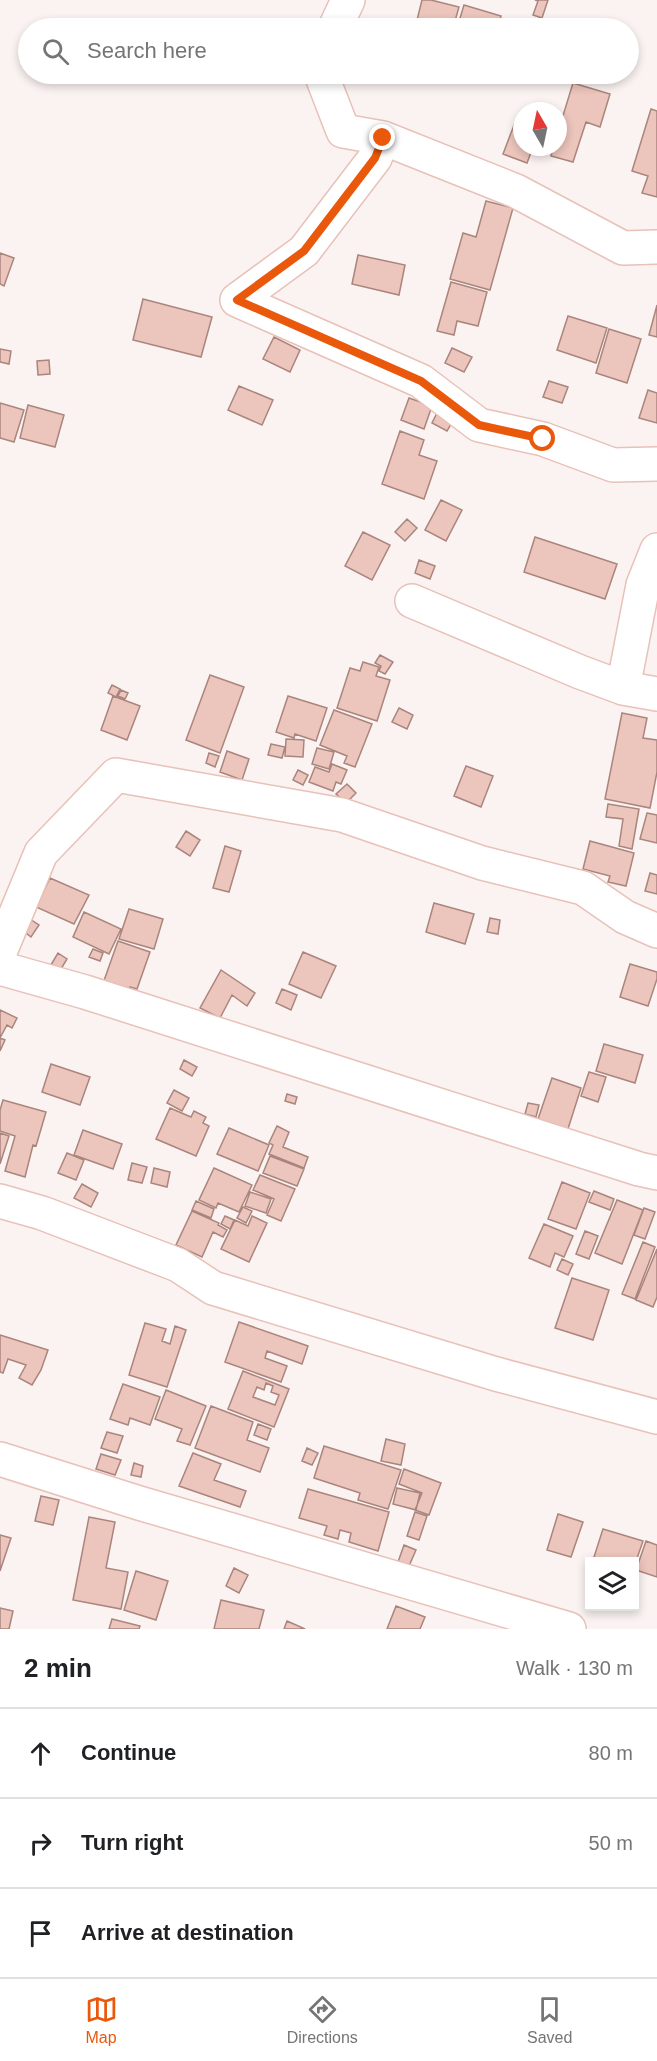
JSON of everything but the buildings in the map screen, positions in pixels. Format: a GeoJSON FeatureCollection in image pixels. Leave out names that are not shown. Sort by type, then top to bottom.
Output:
{"type":"FeatureCollection","features":[{"type":"Feature","properties":{"kind":"street"},"geometry":{"type":"LineString","coordinates":[[340,18],[348,0]]}},
{"type":"Feature","properties":{"kind":"street"},"geometry":{"type":"LineString","coordinates":[[325,84],[343,131],[383,138],[516,191],[623,248],[657,247]]}},
{"type":"Feature","properties":{"kind":"street"},"geometry":{"type":"LineString","coordinates":[[383,138],[375,158],[304,251],[237,300],[421,381],[479,425],[543,439],[613,465],[657,464]]}},
{"type":"Feature","properties":{"kind":"street"},"geometry":{"type":"LineString","coordinates":[[623,688],[643,585],[657,550]]}},
{"type":"Feature","properties":{"kind":"street"},"geometry":{"type":"LineString","coordinates":[[412,601],[580,672],[623,688],[657,694]]}},
{"type":"Feature","properties":{"kind":"street"},"geometry":{"type":"LineString","coordinates":[[0,952],[41,853],[116,775],[342,815],[482,863],[583,888],[625,917],[657,931]]}},
{"type":"Feature","properties":{"kind":"street"},"geometry":{"type":"LineString","coordinates":[[0,968],[85,992],[628,1166],[657,1173]]}},
{"type":"Feature","properties":{"kind":"street"},"geometry":{"type":"LineString","coordinates":[[0,1201],[42,1213],[178,1265],[213,1288],[496,1374],[657,1417]]}},
{"type":"Feature","properties":{"kind":"street"},"geometry":{"type":"LineString","coordinates":[[0,1459],[139,1503],[569,1629]]}},
{"type":"Feature","properties":{"kind":"route"},"geometry":{"type":"LineString","coordinates":[[383,138],[375,158],[304,251],[237,300],[421,381],[479,425],[543,439]]}}]}
